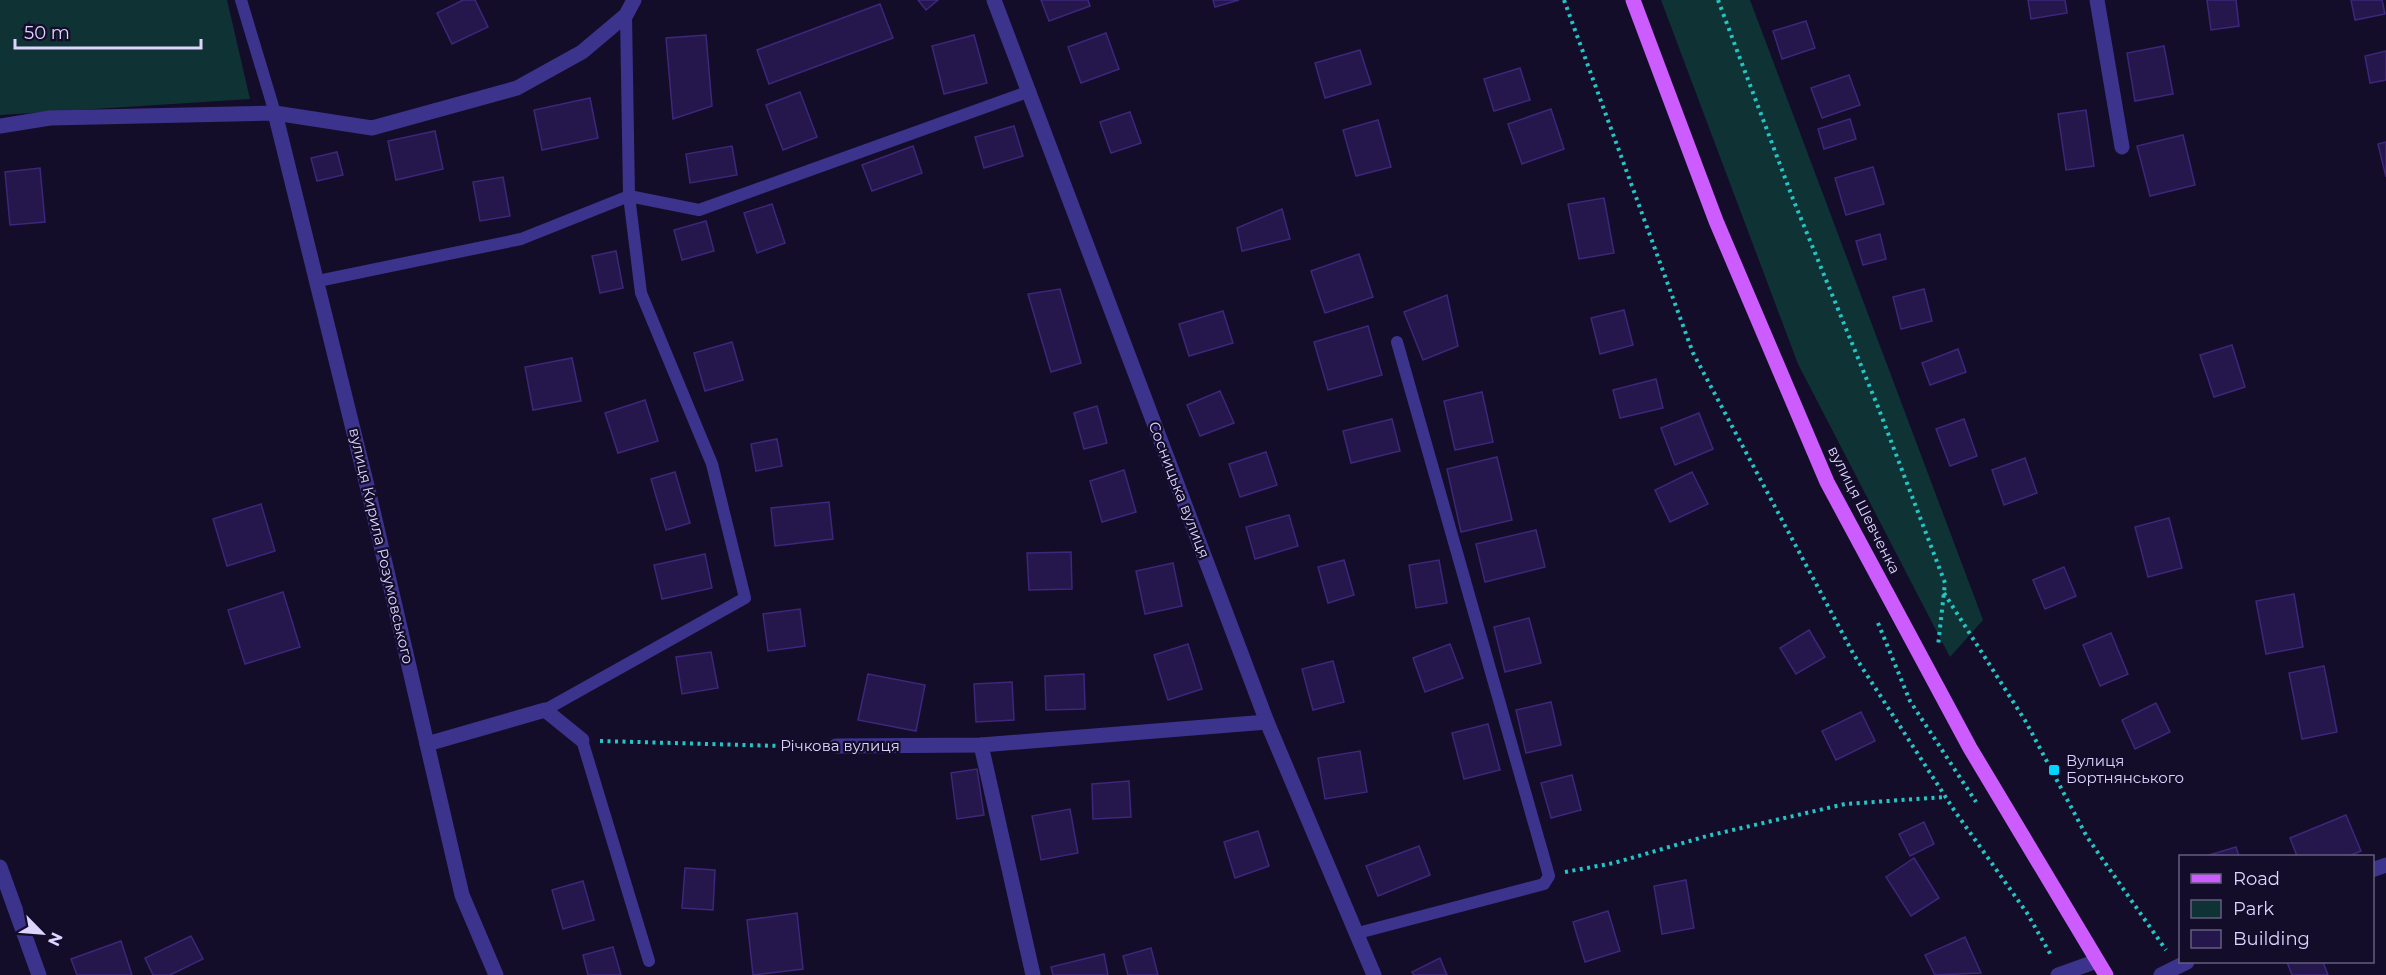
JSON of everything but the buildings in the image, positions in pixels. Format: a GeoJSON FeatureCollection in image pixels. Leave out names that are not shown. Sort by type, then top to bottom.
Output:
{"type":"FeatureCollection","features":[{"type":"Feature","properties":{"kind":"main road","name":"вулиця Шевченка"},"geometry":{"type":"LineString","coordinates":[[1634,0],[1716,221],[1827,482],[1970,748],[2106,975]]}},
{"type":"Feature","properties":{"kind":"street"},"geometry":{"type":"LineString","coordinates":[[0,126],[50,118],[275,112],[372,128],[517,88],[582,52],[626,15],[634,0]]}},
{"type":"Feature","properties":{"kind":"street","name":"Сосницька вулиця"},"geometry":{"type":"LineString","coordinates":[[994,0],[1267,722],[1374,975]]}},
{"type":"Feature","properties":{"kind":"street"},"geometry":{"type":"LineString","coordinates":[[2097,0],[2122,147]]}},
{"type":"Feature","properties":{"kind":"street","name":"вулиця Кирила Розумовського"},"geometry":{"type":"LineString","coordinates":[[275,112],[318,281],[462,895],[496,975]]}},
{"type":"Feature","properties":{"kind":"street"},"geometry":{"type":"LineString","coordinates":[[427,744],[545,710],[582,740]]}},
{"type":"Feature","properties":{"kind":"street","name":"Річкова вулиця"},"geometry":{"type":"LineString","coordinates":[[836,746],[981,745],[1267,722]]}},
{"type":"Feature","properties":{"kind":"street"},"geometry":{"type":"LineString","coordinates":[[981,745],[1033,975]]}},
{"type":"Feature","properties":{"kind":"street"},"geometry":{"type":"LineString","coordinates":[[0,867],[39,975]]}},
{"type":"Feature","properties":{"kind":"street"},"geometry":{"type":"LineString","coordinates":[[2060,974],[2097,961]]}},
{"type":"Feature","properties":{"kind":"street"},"geometry":{"type":"LineString","coordinates":[[2161,975],[2183,964]]}},
{"type":"Feature","properties":{"kind":"lane"},"geometry":{"type":"LineString","coordinates":[[241,0],[275,112]]}},
{"type":"Feature","properties":{"kind":"lane"},"geometry":{"type":"LineString","coordinates":[[545,710],[745,598],[712,464],[641,293],[629,196],[626,15]]}},
{"type":"Feature","properties":{"kind":"lane"},"geometry":{"type":"LineString","coordinates":[[318,281],[521,239],[629,196],[699,210],[1030,91]]}},
{"type":"Feature","properties":{"kind":"lane"},"geometry":{"type":"LineString","coordinates":[[1358,933],[1544,884],[1549,876],[1397,342]]}},
{"type":"Feature","properties":{"kind":"lane"},"geometry":{"type":"LineString","coordinates":[[582,740],[649,961]]}},
{"type":"Feature","properties":{"kind":"path"},"geometry":{"type":"LineString","coordinates":[[1564,0],[1693,353],[1854,656],[1946,797],[2026,913],[2060,974]]}},
{"type":"Feature","properties":{"kind":"path"},"geometry":{"type":"LineString","coordinates":[[1718,0],[1793,199],[1882,418],[1945,583],[1935,682]]}},
{"type":"Feature","properties":{"kind":"path"},"geometry":{"type":"LineString","coordinates":[[1944,592],[2026,722],[2087,837],[2179,959]]}},
{"type":"Feature","properties":{"kind":"path","name":"Річкова вулиця"},"geometry":{"type":"LineString","coordinates":[[582,740],[836,746]]}},
{"type":"Feature","properties":{"kind":"path"},"geometry":{"type":"LineString","coordinates":[[1549,876],[1614,863],[1707,836],[1845,804],[1946,797]]}},
{"type":"Feature","properties":{"kind":"green space"},"geometry":{"type":"Polygon","coordinates":[[[0,0],[227,0],[250,99],[0,115],[0,0]]]}},
{"type":"Feature","properties":{"kind":"green space"},"geometry":{"type":"Polygon","coordinates":[[[1661,0],[1750,0],[1983,620],[1950,657],[1798,364],[1661,0]]]}},
{"type":"Feature","properties":{"kind":"place","name":"Вулиця Бортнянського"},"geometry":{"type":"Point","coordinates":[2054,770]}}]}
